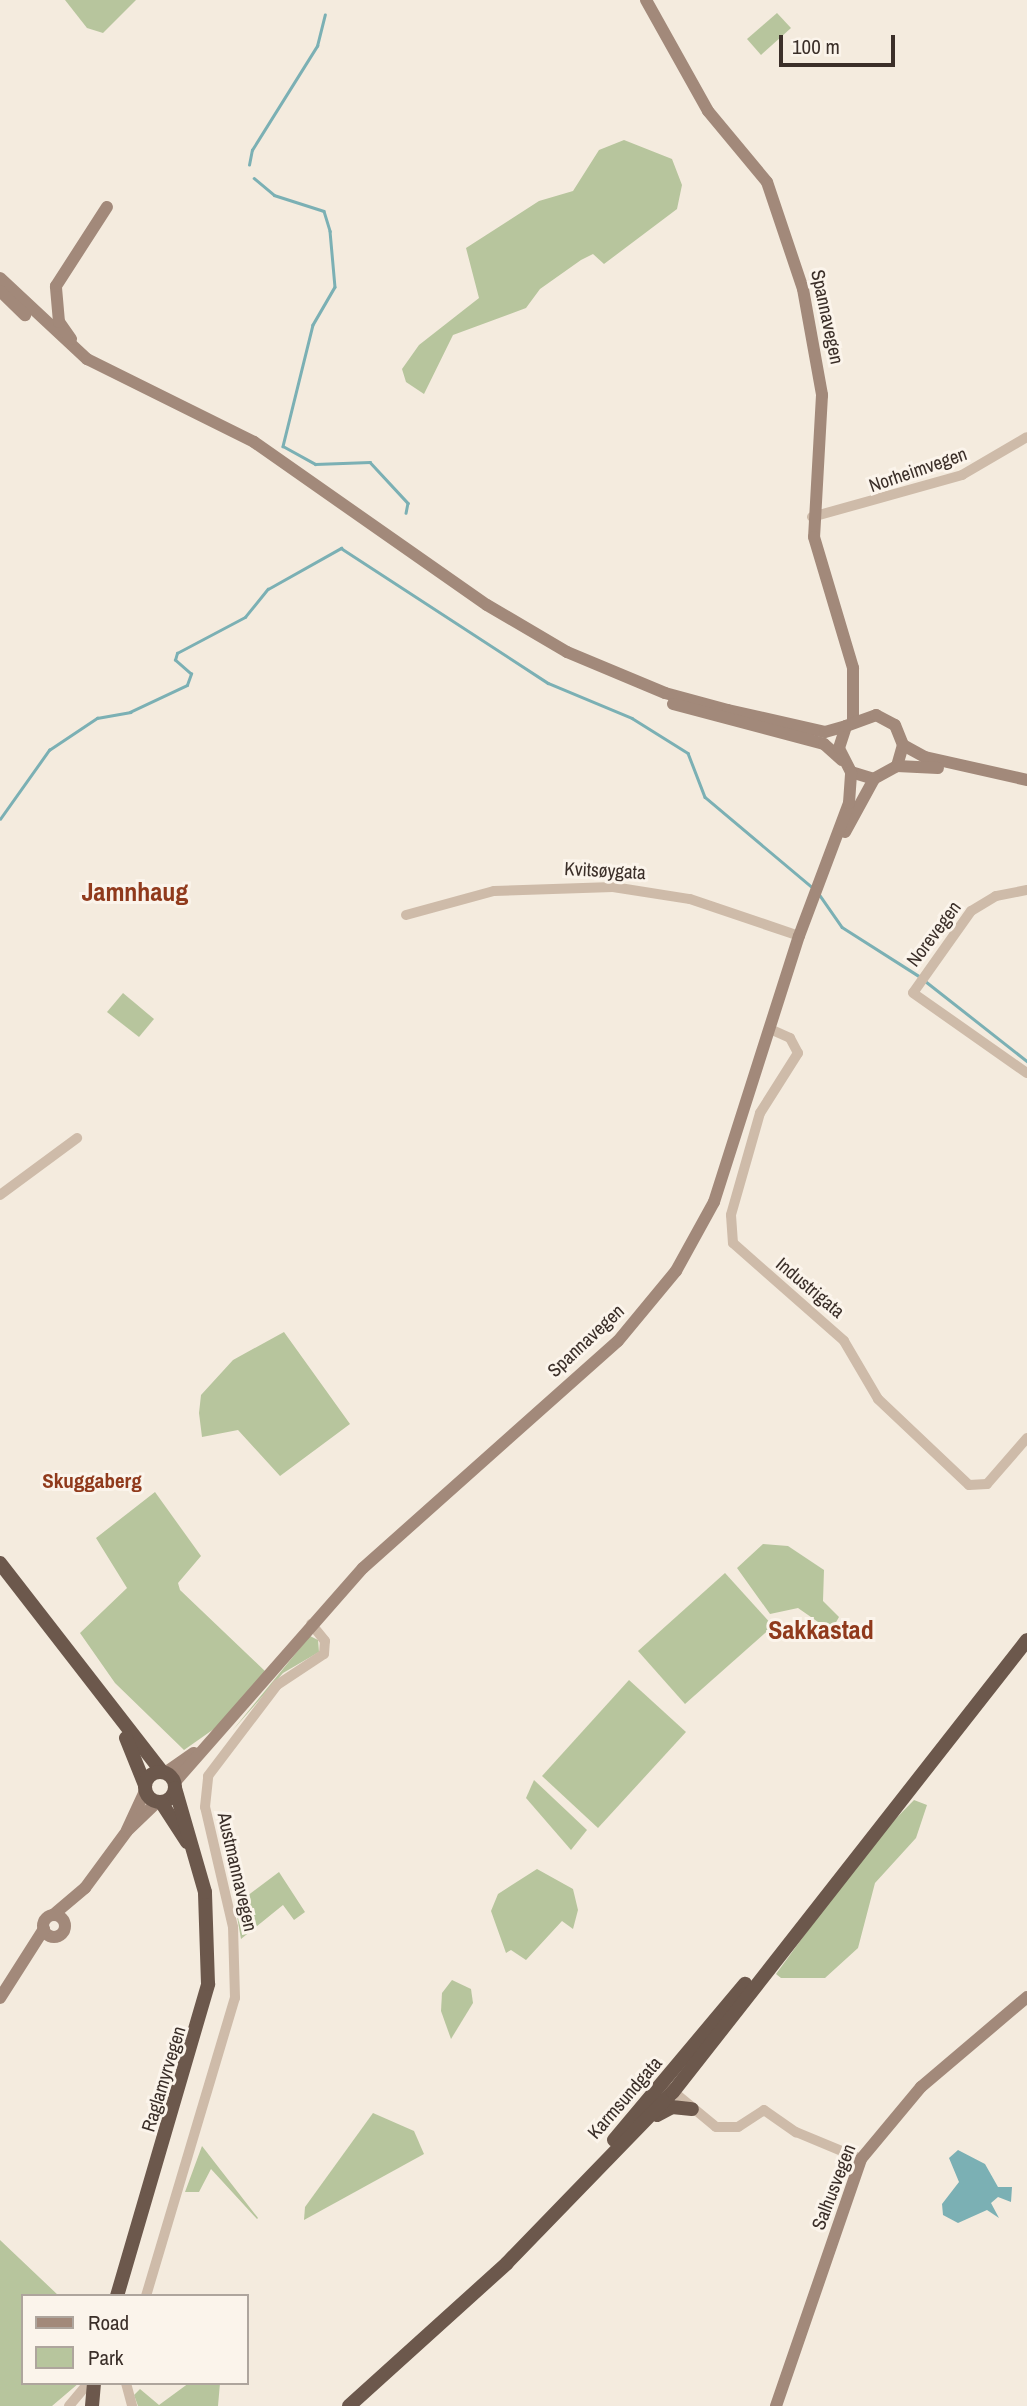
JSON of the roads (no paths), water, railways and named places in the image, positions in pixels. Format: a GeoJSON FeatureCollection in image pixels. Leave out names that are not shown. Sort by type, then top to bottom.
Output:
{"type":"FeatureCollection","features":[{"type":"Feature","properties":{"kind":"highway","name":"Raglamyrvegen"},"geometry":{"type":"LineString","coordinates":[[0,1563],[169,1779],[200,1868],[211,1938],[204,2006],[118,2294]]}},
{"type":"Feature","properties":{"kind":"highway","name":"Karmsundgata"},"geometry":{"type":"LineString","coordinates":[[349,2406],[507,2263],[641,2126],[668,2088],[908,1785],[1027,1640]]}},
{"type":"Feature","properties":{"kind":"highway","name":"Raglamyrvegen"},"geometry":{"type":"LineString","coordinates":[[102,1694],[145,1788],[159,1802],[200,1868]]}},
{"type":"Feature","properties":{"kind":"highway"},"geometry":{"type":"LineString","coordinates":[[145,1788],[169,1779]]}},
{"type":"Feature","properties":{"kind":"highway"},"geometry":{"type":"LineString","coordinates":[[159,1802],[169,1779]]}},
{"type":"Feature","properties":{"kind":"highway","name":"Karmsundgata"},"geometry":{"type":"LineString","coordinates":[[340,2406],[520,2241],[668,2088]]}},
{"type":"Feature","properties":{"kind":"highway"},"geometry":{"type":"LineString","coordinates":[[641,2126],[666,2109],[692,2109]]}},
{"type":"Feature","properties":{"kind":"highway"},"geometry":{"type":"LineString","coordinates":[[90,2406],[94,2385]]}},
{"type":"Feature","properties":{"kind":"highway"},"geometry":{"type":"LineString","coordinates":[[102,2385],[102,2406]]}},
{"type":"Feature","properties":{"kind":"main road","name":"Spannavegen"},"geometry":{"type":"LineString","coordinates":[[646,0],[708,111],[767,182],[798,271],[821,385],[813,517],[822,580],[854,678],[872,715]]}},
{"type":"Feature","properties":{"kind":"main road"},"geometry":{"type":"LineString","coordinates":[[99,366],[64,330],[54,297],[63,270],[107,207]]}},
{"type":"Feature","properties":{"kind":"main road"},"geometry":{"type":"LineString","coordinates":[[7,291],[99,366],[254,442],[487,605],[567,652],[639,684],[727,710],[825,732],[872,715],[891,722],[903,745],[925,757],[1027,780]]}},
{"type":"Feature","properties":{"kind":"main road"},"geometry":{"type":"LineString","coordinates":[[7,291],[89,369],[241,442],[535,644],[678,706],[824,744],[851,772],[852,794],[829,855]]}},
{"type":"Feature","properties":{"kind":"main road","name":"Spannavegen"},"geometry":{"type":"LineString","coordinates":[[850,723],[854,678]]}},
{"type":"Feature","properties":{"kind":"main road"},"geometry":{"type":"LineString","coordinates":[[842,760],[850,723]]}},
{"type":"Feature","properties":{"kind":"main road"},"geometry":{"type":"LineString","coordinates":[[897,766],[903,745]]}},
{"type":"Feature","properties":{"kind":"main road"},"geometry":{"type":"LineString","coordinates":[[829,855],[874,779],[897,766],[924,765],[1027,788]]}},
{"type":"Feature","properties":{"kind":"main road"},"geometry":{"type":"LineString","coordinates":[[851,772],[874,779]]}},
{"type":"Feature","properties":{"kind":"main road","name":"Spannavegen"},"geometry":{"type":"LineString","coordinates":[[169,1779],[203,1746],[311,1624],[421,1514],[618,1341],[658,1296],[714,1202],[799,936],[829,855]]}},
{"type":"Feature","properties":{"kind":"main road"},"geometry":{"type":"LineString","coordinates":[[27,1960],[65,1925],[85,1888],[127,1830],[145,1788]]}},
{"type":"Feature","properties":{"kind":"main road"},"geometry":{"type":"LineString","coordinates":[[127,1830],[159,1802]]}},
{"type":"Feature","properties":{"kind":"main road"},"geometry":{"type":"LineString","coordinates":[[0,1998],[27,1960],[53,1915],[85,1888]]}},
{"type":"Feature","properties":{"kind":"main road"},"geometry":{"type":"LineString","coordinates":[[53,1915],[65,1925]]}},
{"type":"Feature","properties":{"kind":"main road"},"geometry":{"type":"LineString","coordinates":[[44,1929],[55,1937]]}},
{"type":"Feature","properties":{"kind":"main road","name":"Salhusvegen"},"geometry":{"type":"LineString","coordinates":[[776,2406],[861,2159],[921,2087],[1027,1997]]}},
{"type":"Feature","properties":{"kind":"street","name":"Norheimvegen"},"geometry":{"type":"LineString","coordinates":[[813,517],[962,475],[1027,438]]}},
{"type":"Feature","properties":{"kind":"street","name":"Kvitsøygata"},"geometry":{"type":"LineString","coordinates":[[406,915],[494,891],[595,886],[678,896],[799,936]]}},
{"type":"Feature","properties":{"kind":"street","name":"Norevegen"},"geometry":{"type":"LineString","coordinates":[[1027,890],[996,896],[971,911],[913,993],[1027,1073]]}},
{"type":"Feature","properties":{"kind":"street","name":"Industrigata"},"geometry":{"type":"LineString","coordinates":[[770,1029],[790,1038],[798,1053],[760,1113],[731,1215],[733,1243],[844,1341],[878,1399],[969,1485],[987,1484],[1027,1438]]}},
{"type":"Feature","properties":{"kind":"street"},"geometry":{"type":"LineString","coordinates":[[0,1195],[77,1138]]}},
{"type":"Feature","properties":{"kind":"street","name":"Austmannavegen"},"geometry":{"type":"LineString","coordinates":[[147,2294],[234,1998],[233,1927],[205,1807],[208,1776],[277,1685],[324,1654],[325,1641],[311,1624]]}},
{"type":"Feature","properties":{"kind":"street"},"geometry":{"type":"LineString","coordinates":[[668,2088],[716,2127],[732,2129],[764,2110],[796,2132],[861,2159]]}},
{"type":"Feature","properties":{"kind":"street"},"geometry":{"type":"LineString","coordinates":[[69,2406],[86,2385]]}},
{"type":"Feature","properties":{"kind":"street"},"geometry":{"type":"LineString","coordinates":[[127,2385],[132,2406]]}},
{"type":"Feature","properties":{"kind":"street"},"geometry":{"type":"LineString","coordinates":[[69,2406],[90,2406]]}},
{"type":"Feature","properties":{"kind":"water"},"geometry":{"type":"Polygon","coordinates":[[[958,2150],[985,2164],[998,2187],[1012,2187],[1011,2202],[998,2197],[991,2203],[999,2218],[987,2210],[958,2223],[943,2215],[942,2204],[959,2182],[949,2158],[958,2150]]]}},
{"type":"Feature","properties":{"kind":"waterway"},"geometry":{"type":"LineString","coordinates":[[249,165],[252,150],[317,46],[325,15]]}},
{"type":"Feature","properties":{"kind":"waterway"},"geometry":{"type":"LineString","coordinates":[[254,178],[274,195],[324,211],[330,231],[335,287],[313,325],[283,446],[315,464],[370,462],[408,503],[406,513]]}},
{"type":"Feature","properties":{"kind":"waterway"},"geometry":{"type":"LineString","coordinates":[[0,819],[49,750],[97,718],[130,712],[187,685],[191,674],[175,660],[177,653],[245,617],[268,589],[341,548],[548,683],[632,718],[688,753],[705,797],[812,887]]}},
{"type":"Feature","properties":{"kind":"waterway"},"geometry":{"type":"LineString","coordinates":[[819,894],[842,927],[919,976]]}},
{"type":"Feature","properties":{"kind":"waterway"},"geometry":{"type":"LineString","coordinates":[[924,980],[1027,1061]]}},
{"type":"Feature","properties":{"kind":"district","name":"Jamnhaug"},"geometry":{"type":"Point","coordinates":[135,892]}},
{"type":"Feature","properties":{"kind":"district","name":"Skuggaberg"},"geometry":{"type":"Point","coordinates":[92,1481]}},
{"type":"Feature","properties":{"kind":"district","name":"Sakkastad"},"geometry":{"type":"Point","coordinates":[821,1630]}}]}
